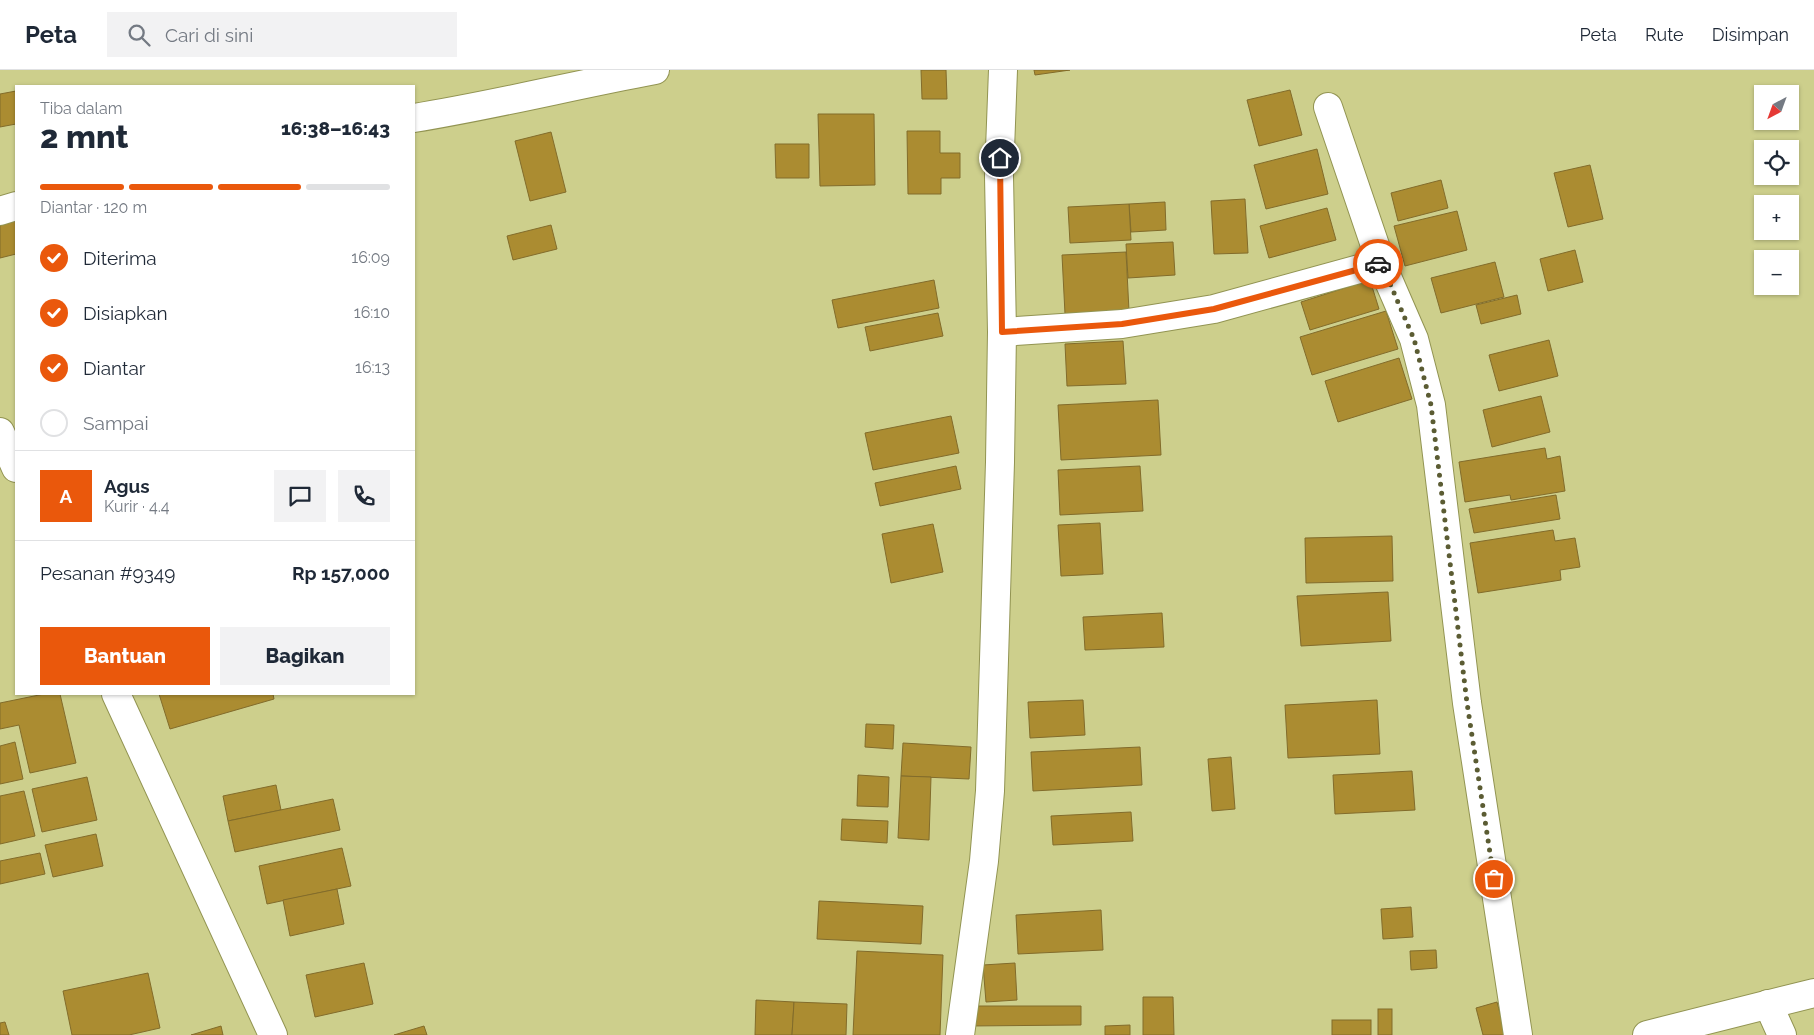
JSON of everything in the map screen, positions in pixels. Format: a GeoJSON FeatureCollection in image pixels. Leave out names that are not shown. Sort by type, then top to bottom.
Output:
{"type":"FeatureCollection","features":[{"type":"Feature","properties":{"kind":"street"},"geometry":{"type":"LineString","coordinates":[[415,118],[467,109],[532,93],[655,70]]}},
{"type":"Feature","properties":{"kind":"street"},"geometry":{"type":"LineString","coordinates":[[960,1035],[984,861],[990,791],[1002,332],[999,176],[1003,70]]}},
{"type":"Feature","properties":{"kind":"street"},"geometry":{"type":"LineString","coordinates":[[1328,107],[1381,263],[1414,339],[1431,405],[1467,703],[1518,1035]]}},
{"type":"Feature","properties":{"kind":"street"},"geometry":{"type":"LineString","coordinates":[[0,211],[15,206]]}},
{"type":"Feature","properties":{"kind":"street"},"geometry":{"type":"LineString","coordinates":[[1002,332],[1122,324],[1214,309],[1381,263]]}},
{"type":"Feature","properties":{"kind":"street"},"geometry":{"type":"LineString","coordinates":[[0,432],[15,466]]}},
{"type":"Feature","properties":{"kind":"street"},"geometry":{"type":"LineString","coordinates":[[116,695],[273,1035]]}},
{"type":"Feature","properties":{"kind":"street"},"geometry":{"type":"LineString","coordinates":[[1647,1035],[1814,993]]}},
{"type":"Feature","properties":{"kind":"street"},"geometry":{"type":"LineString","coordinates":[[1768,1004],[1782,1035]]}},
{"type":"Feature","properties":{"kind":"building"},"geometry":{"type":"Polygon","coordinates":[[[921,70],[946,70],[947,99],[922,99],[921,70]]]}},
{"type":"Feature","properties":{"kind":"building"},"geometry":{"type":"Polygon","coordinates":[[[1034,70],[1070,70],[1035,75],[1034,70]]]}},
{"type":"Feature","properties":{"kind":"building"},"geometry":{"type":"Polygon","coordinates":[[[1290,90],[1302,135],[1259,146],[1247,100],[1290,90]]]}},
{"type":"Feature","properties":{"kind":"building"},"geometry":{"type":"Polygon","coordinates":[[[15,91],[15,124],[0,127],[0,94],[15,91]]]}},
{"type":"Feature","properties":{"kind":"building"},"geometry":{"type":"Polygon","coordinates":[[[818,114],[874,114],[875,185],[820,186],[818,114]]]}},
{"type":"Feature","properties":{"kind":"building"},"geometry":{"type":"Polygon","coordinates":[[[907,131],[940,131],[940,153],[960,153],[960,178],[941,178],[941,194],[908,194],[907,131]]]}},
{"type":"Feature","properties":{"kind":"building"},"geometry":{"type":"Polygon","coordinates":[[[551,132],[566,192],[530,201],[515,141],[551,132]]]}},
{"type":"Feature","properties":{"kind":"building"},"geometry":{"type":"Polygon","coordinates":[[[775,144],[809,144],[809,178],[776,178],[775,144]]]}},
{"type":"Feature","properties":{"kind":"building"},"geometry":{"type":"Polygon","coordinates":[[[1317,149],[1328,194],[1266,209],[1254,165],[1317,149]]]}},
{"type":"Feature","properties":{"kind":"building"},"geometry":{"type":"Polygon","coordinates":[[[1590,165],[1603,219],[1568,227],[1554,173],[1590,165]]]}},
{"type":"Feature","properties":{"kind":"building"},"geometry":{"type":"Polygon","coordinates":[[[1441,180],[1448,208],[1398,221],[1391,193],[1441,180]]]}},
{"type":"Feature","properties":{"kind":"building"},"geometry":{"type":"Polygon","coordinates":[[[1245,199],[1248,253],[1214,254],[1211,201],[1245,199]]]}},
{"type":"Feature","properties":{"kind":"building"},"geometry":{"type":"Polygon","coordinates":[[[1165,202],[1166,230],[1131,232],[1129,204],[1165,202]]]}},
{"type":"Feature","properties":{"kind":"building"},"geometry":{"type":"Polygon","coordinates":[[[1129,204],[1131,240],[1070,243],[1068,207],[1129,204]]]}},
{"type":"Feature","properties":{"kind":"building"},"geometry":{"type":"Polygon","coordinates":[[[1327,208],[1336,240],[1269,258],[1260,226],[1327,208]]]}},
{"type":"Feature","properties":{"kind":"building"},"geometry":{"type":"Polygon","coordinates":[[[1457,211],[1467,250],[1405,266],[1394,226],[1457,211]]]}},
{"type":"Feature","properties":{"kind":"building"},"geometry":{"type":"Polygon","coordinates":[[[15,219],[15,254],[0,258],[0,223],[15,219]]]}},
{"type":"Feature","properties":{"kind":"building"},"geometry":{"type":"Polygon","coordinates":[[[551,225],[557,249],[513,260],[507,236],[551,225]]]}},
{"type":"Feature","properties":{"kind":"building"},"geometry":{"type":"Polygon","coordinates":[[[1173,242],[1175,275],[1128,278],[1126,244],[1173,242]]]}},
{"type":"Feature","properties":{"kind":"building"},"geometry":{"type":"Polygon","coordinates":[[[1575,250],[1583,282],[1548,291],[1540,259],[1575,250]]]}},
{"type":"Feature","properties":{"kind":"building"},"geometry":{"type":"Polygon","coordinates":[[[1126,252],[1129,311],[1065,314],[1062,255],[1126,252]]]}},
{"type":"Feature","properties":{"kind":"building"},"geometry":{"type":"Polygon","coordinates":[[[1495,262],[1504,297],[1441,313],[1431,278],[1495,262]]]}},
{"type":"Feature","properties":{"kind":"building"},"geometry":{"type":"Polygon","coordinates":[[[934,280],[939,308],[838,328],[832,300],[934,280]]]}},
{"type":"Feature","properties":{"kind":"building"},"geometry":{"type":"Polygon","coordinates":[[[1370,280],[1379,309],[1310,330],[1301,302],[1370,280]]]}},
{"type":"Feature","properties":{"kind":"building"},"geometry":{"type":"Polygon","coordinates":[[[1517,295],[1521,314],[1481,324],[1476,305],[1517,295]]]}},
{"type":"Feature","properties":{"kind":"building"},"geometry":{"type":"Polygon","coordinates":[[[1386,311],[1398,349],[1312,375],[1300,337],[1386,311]]]}},
{"type":"Feature","properties":{"kind":"building"},"geometry":{"type":"Polygon","coordinates":[[[938,313],[943,336],[870,351],[865,327],[938,313]]]}},
{"type":"Feature","properties":{"kind":"building"},"geometry":{"type":"Polygon","coordinates":[[[1549,340],[1558,376],[1499,391],[1489,355],[1549,340]]]}},
{"type":"Feature","properties":{"kind":"building"},"geometry":{"type":"Polygon","coordinates":[[[1123,341],[1126,384],[1067,386],[1065,344],[1123,341]]]}},
{"type":"Feature","properties":{"kind":"building"},"geometry":{"type":"Polygon","coordinates":[[[1399,358],[1412,399],[1338,422],[1325,381],[1399,358]]]}},
{"type":"Feature","properties":{"kind":"building"},"geometry":{"type":"Polygon","coordinates":[[[1541,396],[1550,432],[1492,447],[1483,410],[1541,396]]]}},
{"type":"Feature","properties":{"kind":"building"},"geometry":{"type":"Polygon","coordinates":[[[1158,400],[1161,455],[1061,460],[1058,405],[1158,400]]]}},
{"type":"Feature","properties":{"kind":"building"},"geometry":{"type":"Polygon","coordinates":[[[951,416],[959,453],[873,470],[865,433],[951,416]]]}},
{"type":"Feature","properties":{"kind":"building"},"geometry":{"type":"Polygon","coordinates":[[[1545,448],[1547,459],[1560,456],[1565,491],[1511,500],[1510,495],[1465,502],[1459,462],[1545,448]]]}},
{"type":"Feature","properties":{"kind":"building"},"geometry":{"type":"Polygon","coordinates":[[[956,466],[961,489],[880,506],[875,483],[956,466]]]}},
{"type":"Feature","properties":{"kind":"building"},"geometry":{"type":"Polygon","coordinates":[[[1140,466],[1143,511],[1060,515],[1058,470],[1140,466]]]}},
{"type":"Feature","properties":{"kind":"building"},"geometry":{"type":"Polygon","coordinates":[[[1556,495],[1560,519],[1474,533],[1469,509],[1556,495]]]}},
{"type":"Feature","properties":{"kind":"building"},"geometry":{"type":"Polygon","coordinates":[[[1100,523],[1103,574],[1061,576],[1058,525],[1100,523]]]}},
{"type":"Feature","properties":{"kind":"building"},"geometry":{"type":"Polygon","coordinates":[[[933,524],[943,572],[891,583],[882,534],[933,524]]]}},
{"type":"Feature","properties":{"kind":"building"},"geometry":{"type":"Polygon","coordinates":[[[1553,530],[1555,541],[1575,538],[1580,567],[1560,570],[1561,580],[1478,593],[1470,543],[1553,530]]]}},
{"type":"Feature","properties":{"kind":"building"},"geometry":{"type":"Polygon","coordinates":[[[1392,536],[1393,581],[1306,583],[1305,538],[1392,536]]]}},
{"type":"Feature","properties":{"kind":"building"},"geometry":{"type":"Polygon","coordinates":[[[1388,592],[1391,641],[1301,646],[1297,596],[1388,592]]]}},
{"type":"Feature","properties":{"kind":"building"},"geometry":{"type":"Polygon","coordinates":[[[1162,613],[1164,647],[1085,650],[1083,617],[1162,613]]]}},
{"type":"Feature","properties":{"kind":"building"},"geometry":{"type":"Polygon","coordinates":[[[39,695],[60,695],[76,763],[30,773],[19,725],[0,729],[0,703],[39,695]]]}},
{"type":"Feature","properties":{"kind":"building"},"geometry":{"type":"Polygon","coordinates":[[[159,695],[273,695],[274,699],[170,729],[159,695]]]}},
{"type":"Feature","properties":{"kind":"building"},"geometry":{"type":"Polygon","coordinates":[[[1083,700],[1085,735],[1030,738],[1028,702],[1083,700]]]}},
{"type":"Feature","properties":{"kind":"building"},"geometry":{"type":"Polygon","coordinates":[[[1377,700],[1380,754],[1288,758],[1285,705],[1377,700]]]}},
{"type":"Feature","properties":{"kind":"building"},"geometry":{"type":"Polygon","coordinates":[[[866,724],[894,725],[893,749],[865,747],[866,724]]]}},
{"type":"Feature","properties":{"kind":"building"},"geometry":{"type":"Polygon","coordinates":[[[15,742],[23,779],[0,784],[0,746],[15,742]]]}},
{"type":"Feature","properties":{"kind":"building"},"geometry":{"type":"Polygon","coordinates":[[[903,743],[971,747],[969,779],[901,776],[903,743]]]}},
{"type":"Feature","properties":{"kind":"building"},"geometry":{"type":"Polygon","coordinates":[[[1140,747],[1142,785],[1033,791],[1031,752],[1140,747]]]}},
{"type":"Feature","properties":{"kind":"building"},"geometry":{"type":"Polygon","coordinates":[[[1231,757],[1235,809],[1212,811],[1208,759],[1231,757]]]}},
{"type":"Feature","properties":{"kind":"building"},"geometry":{"type":"Polygon","coordinates":[[[1412,771],[1415,810],[1335,814],[1333,775],[1412,771]]]}},
{"type":"Feature","properties":{"kind":"building"},"geometry":{"type":"Polygon","coordinates":[[[858,775],[889,777],[888,807],[857,806],[858,775]]]}},
{"type":"Feature","properties":{"kind":"building"},"geometry":{"type":"Polygon","coordinates":[[[901,776],[931,777],[929,840],[898,838],[901,776]]]}},
{"type":"Feature","properties":{"kind":"building"},"geometry":{"type":"Polygon","coordinates":[[[87,777],[97,820],[42,832],[32,789],[87,777]]]}},
{"type":"Feature","properties":{"kind":"building"},"geometry":{"type":"Polygon","coordinates":[[[276,785],[281,810],[228,821],[223,796],[276,785]]]}},
{"type":"Feature","properties":{"kind":"building"},"geometry":{"type":"Polygon","coordinates":[[[24,791],[35,836],[0,844],[0,796],[24,791]]]}},
{"type":"Feature","properties":{"kind":"building"},"geometry":{"type":"Polygon","coordinates":[[[333,799],[340,830],[235,852],[228,821],[333,799]]]}},
{"type":"Feature","properties":{"kind":"building"},"geometry":{"type":"Polygon","coordinates":[[[1131,812],[1133,841],[1053,845],[1051,816],[1131,812]]]}},
{"type":"Feature","properties":{"kind":"building"},"geometry":{"type":"Polygon","coordinates":[[[842,819],[888,821],[887,843],[841,840],[842,819]]]}},
{"type":"Feature","properties":{"kind":"building"},"geometry":{"type":"Polygon","coordinates":[[[96,834],[103,866],[53,877],[45,845],[96,834]]]}},
{"type":"Feature","properties":{"kind":"building"},"geometry":{"type":"Polygon","coordinates":[[[342,848],[351,886],[267,904],[259,866],[342,848]]]}},
{"type":"Feature","properties":{"kind":"building"},"geometry":{"type":"Polygon","coordinates":[[[40,853],[45,874],[0,884],[0,861],[40,853]]]}},
{"type":"Feature","properties":{"kind":"building"},"geometry":{"type":"Polygon","coordinates":[[[337,889],[344,924],[290,936],[283,900],[337,889]]]}},
{"type":"Feature","properties":{"kind":"building"},"geometry":{"type":"Polygon","coordinates":[[[819,901],[923,906],[921,944],[817,939],[819,901]]]}},
{"type":"Feature","properties":{"kind":"building"},"geometry":{"type":"Polygon","coordinates":[[[1411,907],[1413,937],[1383,939],[1381,909],[1411,907]]]}},
{"type":"Feature","properties":{"kind":"building"},"geometry":{"type":"Polygon","coordinates":[[[1101,910],[1103,950],[1018,954],[1016,915],[1101,910]]]}},
{"type":"Feature","properties":{"kind":"building"},"geometry":{"type":"Polygon","coordinates":[[[1436,950],[1437,968],[1411,970],[1410,951],[1436,950]]]}},
{"type":"Feature","properties":{"kind":"building"},"geometry":{"type":"Polygon","coordinates":[[[857,951],[943,955],[940,1035],[853,1035],[857,951]]]}},
{"type":"Feature","properties":{"kind":"building"},"geometry":{"type":"Polygon","coordinates":[[[364,963],[373,1004],[315,1017],[306,975],[364,963]]]}},
{"type":"Feature","properties":{"kind":"building"},"geometry":{"type":"Polygon","coordinates":[[[1015,963],[1017,1000],[986,1002],[983,965],[1015,963]]]}},
{"type":"Feature","properties":{"kind":"building"},"geometry":{"type":"Polygon","coordinates":[[[148,973],[160,1028],[129,1035],[72,1035],[63,991],[148,973]]]}},
{"type":"Feature","properties":{"kind":"building"},"geometry":{"type":"Polygon","coordinates":[[[1143,997],[1173,997],[1174,1035],[1143,1035],[1143,997]]]}},
{"type":"Feature","properties":{"kind":"building"},"geometry":{"type":"Polygon","coordinates":[[[756,1000],[794,1002],[792,1035],[755,1035],[756,1000]]]}},
{"type":"Feature","properties":{"kind":"building"},"geometry":{"type":"Polygon","coordinates":[[[794,1002],[847,1004],[846,1035],[792,1035],[794,1002]]]}},
{"type":"Feature","properties":{"kind":"building"},"geometry":{"type":"Polygon","coordinates":[[[1497,1002],[1506,1035],[1483,1035],[1476,1008],[1497,1002]]]}},
{"type":"Feature","properties":{"kind":"building"},"geometry":{"type":"Polygon","coordinates":[[[967,1006],[1081,1006],[1081,1025],[968,1026],[967,1006]]]}},
{"type":"Feature","properties":{"kind":"building"},"geometry":{"type":"Polygon","coordinates":[[[1378,1009],[1392,1009],[1392,1035],[1378,1035],[1378,1009]]]}},
{"type":"Feature","properties":{"kind":"building"},"geometry":{"type":"Polygon","coordinates":[[[1332,1020],[1371,1020],[1371,1035],[1332,1035],[1332,1020]]]}},
{"type":"Feature","properties":{"kind":"building"},"geometry":{"type":"Polygon","coordinates":[[[5,1022],[9,1035],[0,1035],[0,1023],[5,1022]]]}},
{"type":"Feature","properties":{"kind":"building"},"geometry":{"type":"Polygon","coordinates":[[[1130,1025],[1130,1035],[1105,1035],[1105,1026],[1130,1025]]]}},
{"type":"Feature","properties":{"kind":"building"},"geometry":{"type":"Polygon","coordinates":[[[221,1026],[223,1035],[191,1035],[221,1026]]]}},
{"type":"Feature","properties":{"kind":"building"},"geometry":{"type":"Polygon","coordinates":[[[424,1026],[427,1035],[394,1035],[424,1026]]]}},
{"type":"Feature","properties":{"kind":"way so far"},"geometry":{"type":"LineString","coordinates":[[1378,264],[1381,263],[1414,339],[1431,405],[1442,513],[1467,703],[1494,879]]}},
{"type":"Feature","properties":{"kind":"route"},"geometry":{"type":"LineString","coordinates":[[1000,158],[1002,332],[1122,324],[1214,309],[1378,264]]}}]}
